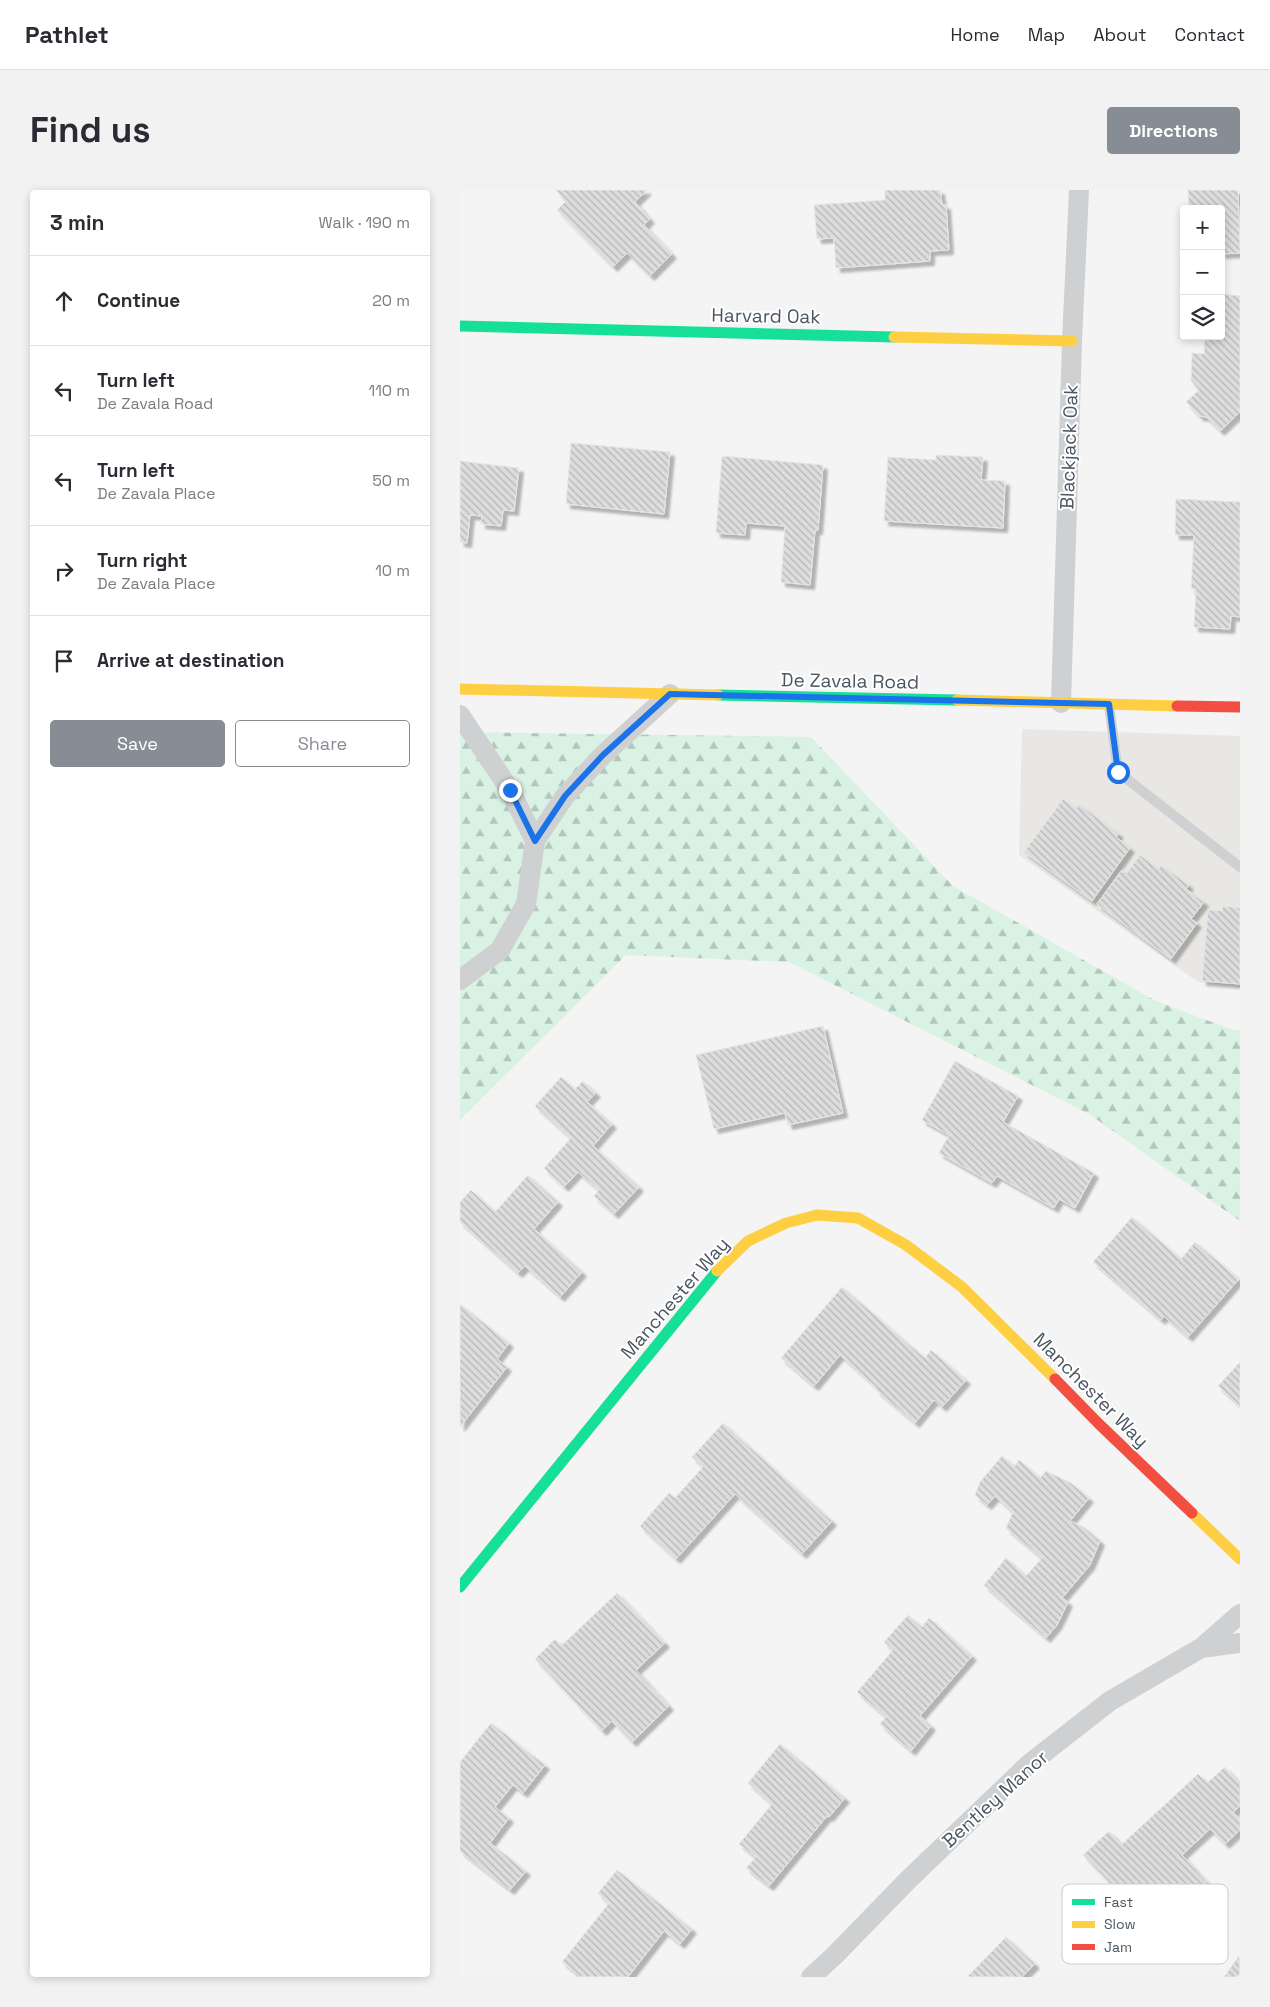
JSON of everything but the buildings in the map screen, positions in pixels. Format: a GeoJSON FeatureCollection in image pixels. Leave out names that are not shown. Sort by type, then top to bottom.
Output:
{"type":"FeatureCollection","features":[{"type":"Feature","properties":{"kind":"street","name":"Blackjack Oak"},"geometry":{"type":"LineString","coordinates":[[1061,704],[1072,342],[1079,190]]}},
{"type":"Feature","properties":{"kind":"street","name":"Harvard Oak"},"geometry":{"type":"LineString","coordinates":[[460,326],[1072,342]]}},
{"type":"Feature","properties":{"kind":"street","name":"De Zavala Road"},"geometry":{"type":"LineString","coordinates":[[460,689],[1240,707]]}},
{"type":"Feature","properties":{"kind":"street"},"geometry":{"type":"LineString","coordinates":[[460,980],[500,950],[526,904],[535,841],[565,796],[603,755],[670,694]]}},
{"type":"Feature","properties":{"kind":"street"},"geometry":{"type":"LineString","coordinates":[[460,715],[510,790],[535,841]]}},
{"type":"Feature","properties":{"kind":"street","name":"Manchester Way"},"geometry":{"type":"LineString","coordinates":[[460,1587],[717,1271],[748,1241],[786,1223],[817,1215],[858,1218],[906,1245],[962,1287],[1099,1424],[1240,1560]]}},
{"type":"Feature","properties":{"kind":"street","name":"Bentley Manor"},"geometry":{"type":"LineString","coordinates":[[811,1977],[909,1879],[1028,1765],[1110,1701],[1201,1648],[1240,1614]]}},
{"type":"Feature","properties":{"kind":"street","name":"Bentley Manor"},"geometry":{"type":"LineString","coordinates":[[1201,1648],[1240,1643]]}},
{"type":"Feature","properties":{"kind":"lane"},"geometry":{"type":"LineString","coordinates":[[1109,704],[1118,772],[1240,867]]}},
{"type":"Feature","properties":{"kind":"shaded area"},"geometry":{"type":"Polygon","coordinates":[[[1022,729],[1240,736],[1240,987],[1198,982],[1019,855],[1022,729]]]}},
{"type":"Feature","properties":{"kind":"green space"},"geometry":{"type":"Polygon","coordinates":[[[460,732],[811,737],[953,886],[1156,1001],[1233,1030],[1240,1030],[1240,1221],[1089,1114],[789,962],[626,955],[460,1120],[460,732]]]}},
{"type":"Feature","properties":{"kind":"traffic: fast"},"geometry":{"type":"LineString","coordinates":[[460,326],[894,337]]}},
{"type":"Feature","properties":{"kind":"traffic: fast"},"geometry":{"type":"LineString","coordinates":[[718,695],[957,700]]}},
{"type":"Feature","properties":{"kind":"traffic: fast"},"geometry":{"type":"LineString","coordinates":[[460,1587],[717,1271]]}},
{"type":"Feature","properties":{"kind":"traffic: slow"},"geometry":{"type":"LineString","coordinates":[[894,337],[1072,341]]}},
{"type":"Feature","properties":{"kind":"traffic: slow"},"geometry":{"type":"LineString","coordinates":[[460,689],[718,695]]}},
{"type":"Feature","properties":{"kind":"traffic: slow"},"geometry":{"type":"LineString","coordinates":[[957,700],[1177,706]]}},
{"type":"Feature","properties":{"kind":"traffic: slow"},"geometry":{"type":"LineString","coordinates":[[717,1271],[748,1241],[786,1223],[817,1215],[858,1218],[906,1245],[962,1287],[1055,1379]]}},
{"type":"Feature","properties":{"kind":"traffic: slow"},"geometry":{"type":"LineString","coordinates":[[1192,1513],[1240,1559]]}},
{"type":"Feature","properties":{"kind":"traffic: jam"},"geometry":{"type":"LineString","coordinates":[[1177,706],[1240,707]]}},
{"type":"Feature","properties":{"kind":"traffic: jam"},"geometry":{"type":"LineString","coordinates":[[1055,1379],[1192,1513]]}},
{"type":"Feature","properties":{"kind":"route"},"geometry":{"type":"LineString","coordinates":[[510,790],[535,841],[565,796],[603,755],[670,694],[1109,704],[1118,772]]}}]}
